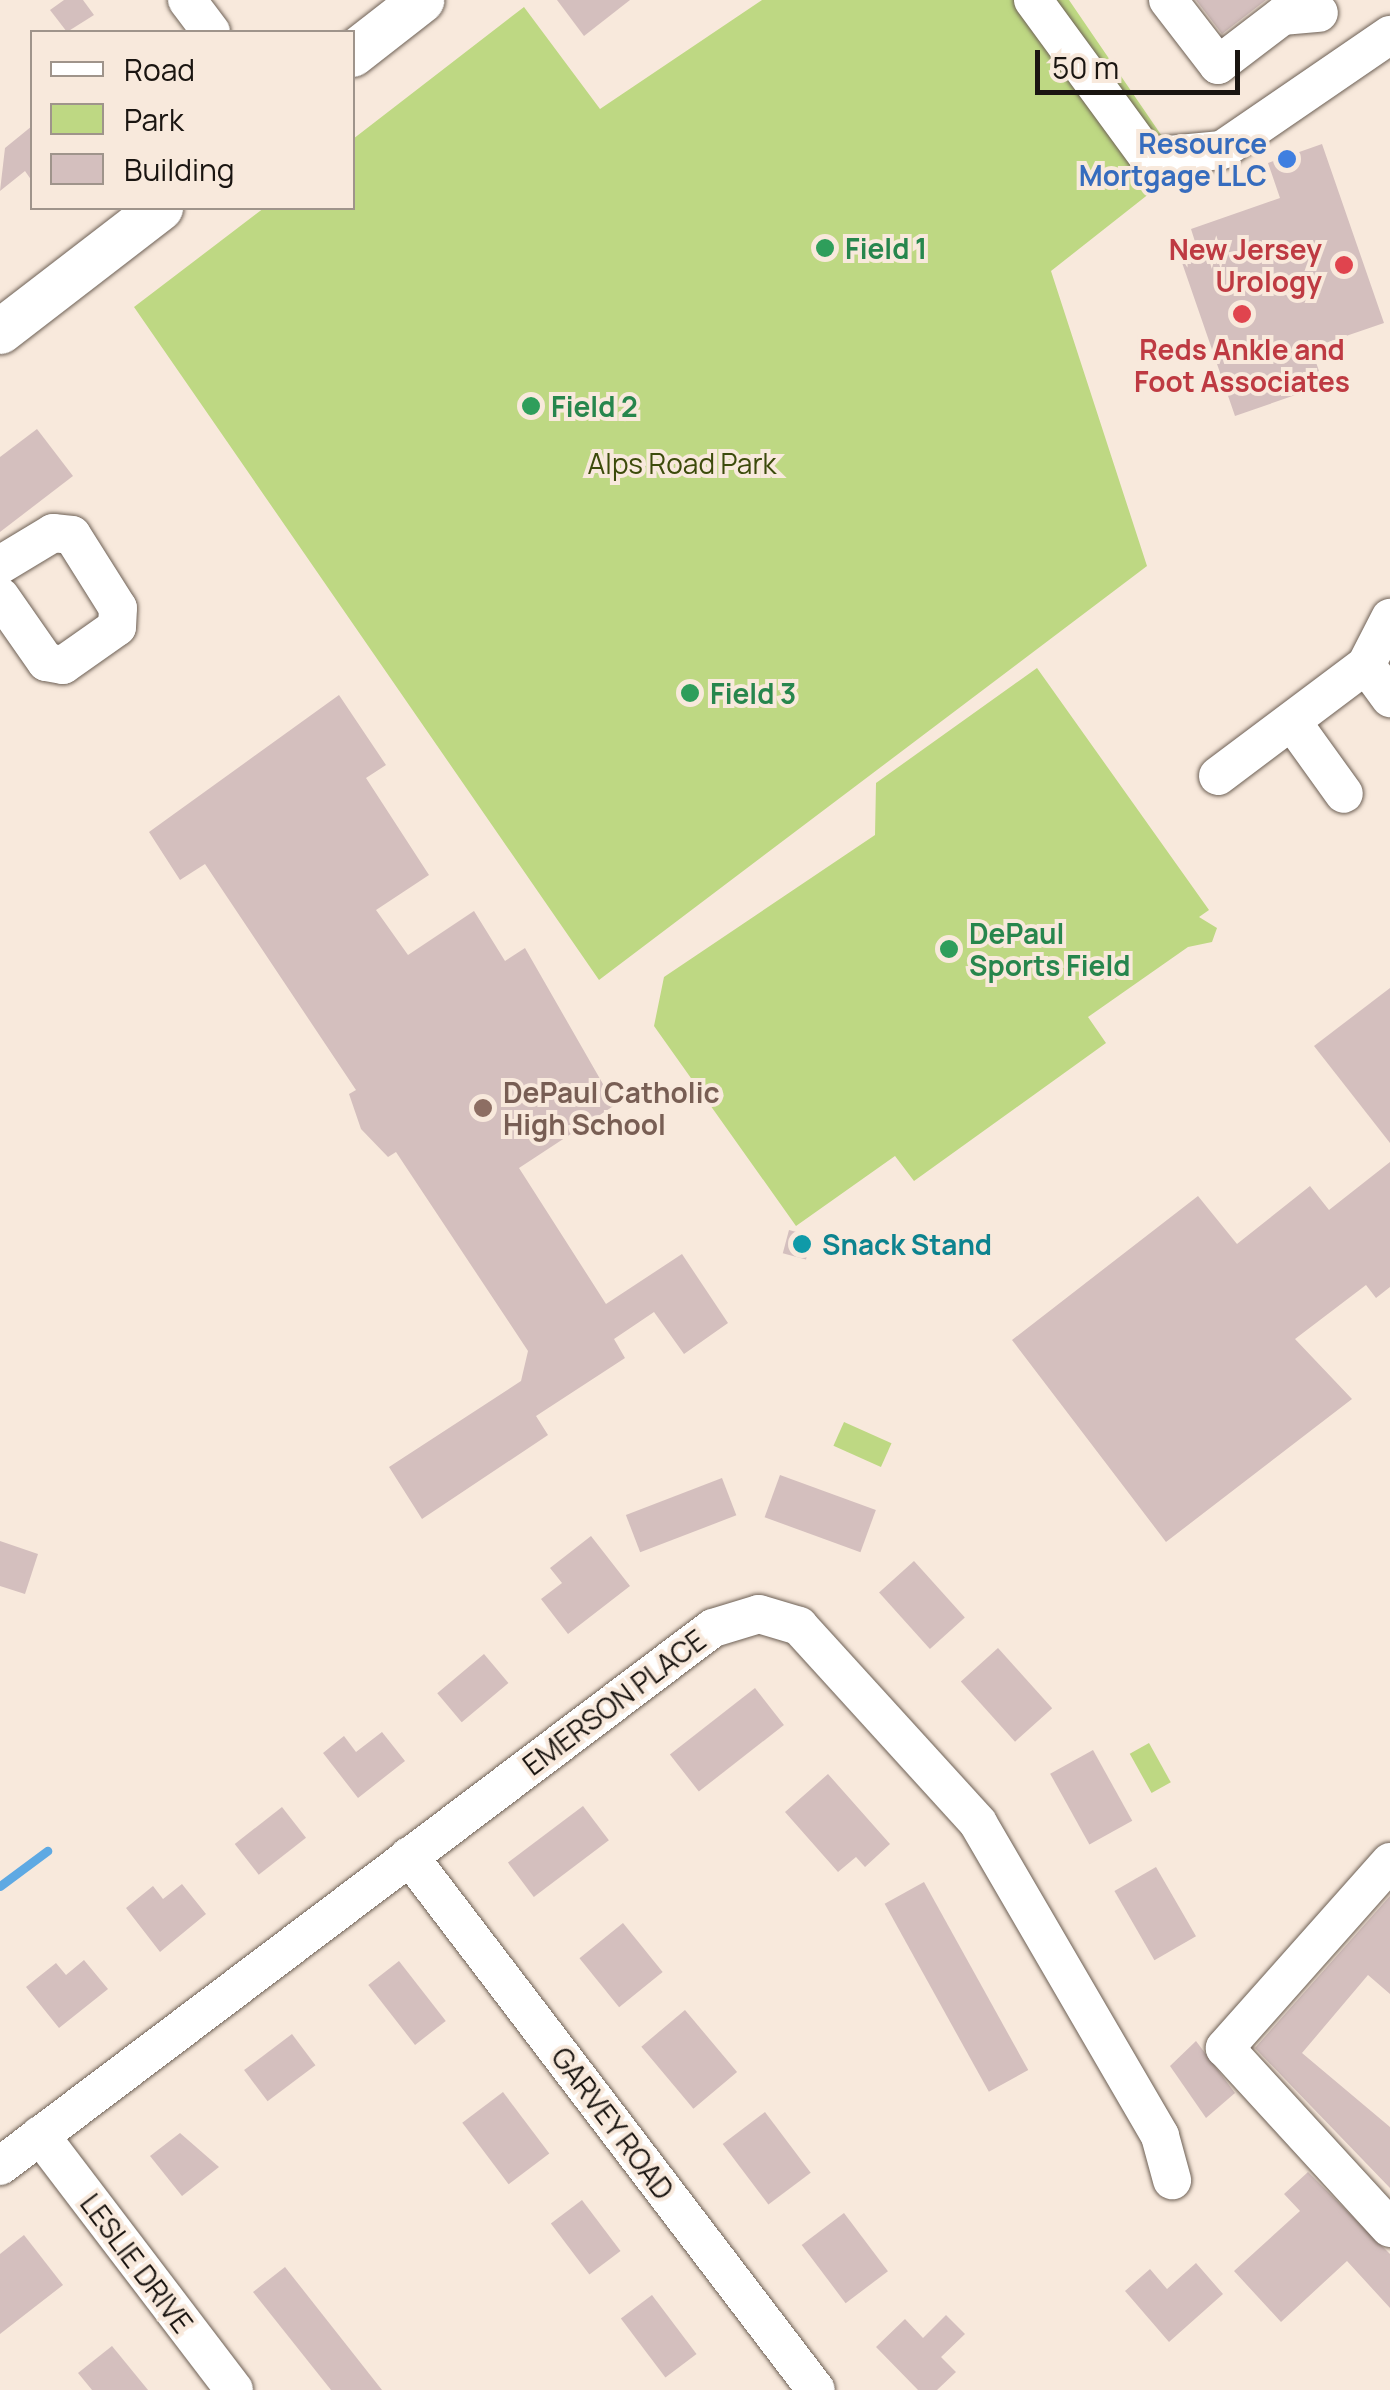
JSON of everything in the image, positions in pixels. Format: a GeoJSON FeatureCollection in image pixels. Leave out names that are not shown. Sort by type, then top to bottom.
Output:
{"type":"FeatureCollection","features":[{"type":"Feature","properties":{"kind":"main road"},"geometry":{"type":"LineString","coordinates":[[355,52],[420,0]]}},
{"type":"Feature","properties":{"kind":"main road"},"geometry":{"type":"LineString","coordinates":[[0,331],[157,210]]}},
{"type":"Feature","properties":{"kind":"street"},"geometry":{"type":"LineString","coordinates":[[187,0],[210,30]]}},
{"type":"Feature","properties":{"kind":"street"},"geometry":{"type":"LineString","coordinates":[[1033,0],[1148,157],[1222,150],[1390,35]]}},
{"type":"Feature","properties":{"kind":"street"},"geometry":{"type":"LineString","coordinates":[[1168,0],[1218,65],[1282,16],[1319,12]]}},
{"type":"Feature","properties":{"kind":"street"},"geometry":{"type":"LineString","coordinates":[[0,565],[54,532],[72,535],[118,608],[116,626],[63,665],[46,662],[0,596]]}},
{"type":"Feature","properties":{"kind":"street"},"geometry":{"type":"LineString","coordinates":[[1218,776],[1293,723],[1382,683],[1390,618]]}},
{"type":"Feature","properties":{"kind":"street"},"geometry":{"type":"LineString","coordinates":[[1293,723],[1344,794]]}},
{"type":"Feature","properties":{"kind":"street","name":"EMERSON PLACE"},"geometry":{"type":"LineString","coordinates":[[0,2166],[713,1628],[781,1617],[978,1823],[1160,2136],[1172,2180]]}},
{"type":"Feature","properties":{"kind":"street","name":"GARVEY ROAD"},"geometry":{"type":"LineString","coordinates":[[410,1856],[816,2390]]}},
{"type":"Feature","properties":{"kind":"street"},"geometry":{"type":"LineString","coordinates":[[1390,1862],[1225,2048],[1390,2228]]}},
{"type":"Feature","properties":{"kind":"street","name":"LESLIE DRIVE"},"geometry":{"type":"LineString","coordinates":[[40,2135],[234,2390]]}},
{"type":"Feature","properties":{"kind":"green space","name":"Alps Road Park"},"geometry":{"type":"Polygon","coordinates":[[[762,0],[1069,0],[1183,167],[1051,271],[1147,566],[599,980],[134,307],[261,210],[355,210],[355,137],[524,7],[600,109],[762,0]]]}},
{"type":"Feature","properties":{"kind":"green space","name":"DePaul Sports Field"},"geometry":{"type":"Polygon","coordinates":[[[1037,668],[1209,910],[1199,917],[1217,928],[1212,942],[1188,947],[1088,1017],[1106,1043],[914,1181],[895,1156],[796,1226],[654,1026],[664,977],[875,835],[876,783],[1037,668]]]}},
{"type":"Feature","properties":{"kind":"green space"},"geometry":{"type":"Polygon","coordinates":[[[844,1422],[892,1443],[881,1467],[833,1446],[844,1422]]]}},
{"type":"Feature","properties":{"kind":"green space"},"geometry":{"type":"Polygon","coordinates":[[[1149,1743],[1171,1782],[1152,1793],[1130,1754],[1149,1743]]]}},
{"type":"Feature","properties":{"kind":"building"},"geometry":{"type":"Polygon","coordinates":[[[64,0],[83,0],[94,15],[65,30],[50,10],[64,0]]]}},
{"type":"Feature","properties":{"kind":"building"},"geometry":{"type":"Polygon","coordinates":[[[557,0],[630,0],[584,36],[557,0]]]}},
{"type":"Feature","properties":{"kind":"building"},"geometry":{"type":"Polygon","coordinates":[[[1196,0],[1266,0],[1222,34],[1196,0]]]}},
{"type":"Feature","properties":{"kind":"building"},"geometry":{"type":"Polygon","coordinates":[[[30,128],[30,178],[25,171],[0,191],[5,148],[30,128]]]}},
{"type":"Feature","properties":{"kind":"building"},"geometry":{"type":"Polygon","coordinates":[[[1322,144],[1384,323],[1311,348],[1319,371],[1305,376],[1310,390],[1235,416],[1179,254],[1197,248],[1191,229],[1280,198],[1268,163],[1322,144]]]}},
{"type":"Feature","properties":{"kind":"building"},"geometry":{"type":"Polygon","coordinates":[[[37,429],[73,476],[0,532],[0,457],[37,429]]]}},
{"type":"Feature","properties":{"kind":"building","name":"DePaul Catholic High School"},"geometry":{"type":"Polygon","coordinates":[[[339,695],[386,765],[366,778],[429,875],[376,910],[408,955],[474,911],[505,961],[525,948],[615,1105],[519,1168],[606,1304],[682,1254],[728,1323],[684,1354],[654,1312],[614,1339],[625,1358],[536,1416],[548,1435],[422,1519],[389,1467],[521,1381],[528,1351],[396,1152],[388,1157],[361,1129],[349,1094],[356,1090],[205,864],[180,880],[149,832],[339,695]]]}},
{"type":"Feature","properties":{"kind":"building"},"geometry":{"type":"Polygon","coordinates":[[[1390,988],[1390,1143],[1314,1046],[1390,988]]]}},
{"type":"Feature","properties":{"kind":"building"},"geometry":{"type":"Polygon","coordinates":[[[1390,1162],[1390,1287],[1376,1298],[1366,1285],[1295,1339],[1352,1399],[1166,1542],[1012,1340],[1198,1196],[1237,1244],[1310,1186],[1329,1210],[1390,1162]]]}},
{"type":"Feature","properties":{"kind":"building","name":"Snack Stand"},"geometry":{"type":"Polygon","coordinates":[[[789,1230],[812,1236],[806,1259],[783,1253],[789,1230]]]}},
{"type":"Feature","properties":{"kind":"building"},"geometry":{"type":"Polygon","coordinates":[[[780,1475],[876,1510],[860,1552],[765,1517],[780,1475]]]}},
{"type":"Feature","properties":{"kind":"building"},"geometry":{"type":"Polygon","coordinates":[[[722,1478],[736,1515],[640,1552],[626,1515],[722,1478]]]}},
{"type":"Feature","properties":{"kind":"building"},"geometry":{"type":"Polygon","coordinates":[[[591,1536],[630,1586],[568,1634],[541,1599],[562,1583],[550,1568],[591,1536]]]}},
{"type":"Feature","properties":{"kind":"building"},"geometry":{"type":"Polygon","coordinates":[[[0,1541],[38,1554],[25,1594],[0,1586],[0,1541]]]}},
{"type":"Feature","properties":{"kind":"building"},"geometry":{"type":"Polygon","coordinates":[[[914,1561],[965,1617],[930,1649],[879,1592],[914,1561]]]}},
{"type":"Feature","properties":{"kind":"building"},"geometry":{"type":"Polygon","coordinates":[[[998,1648],[1052,1708],[1015,1742],[961,1681],[998,1648]]]}},
{"type":"Feature","properties":{"kind":"building"},"geometry":{"type":"Polygon","coordinates":[[[484,1654],[508,1683],[462,1722],[437,1693],[484,1654]]]}},
{"type":"Feature","properties":{"kind":"building"},"geometry":{"type":"Polygon","coordinates":[[[755,1688],[784,1725],[699,1792],[670,1754],[755,1688]]]}},
{"type":"Feature","properties":{"kind":"building"},"geometry":{"type":"Polygon","coordinates":[[[382,1732],[405,1761],[358,1798],[323,1753],[344,1736],[356,1752],[382,1732]]]}},
{"type":"Feature","properties":{"kind":"building"},"geometry":{"type":"Polygon","coordinates":[[[1093,1750],[1132,1821],[1089,1845],[1050,1774],[1093,1750]]]}},
{"type":"Feature","properties":{"kind":"building"},"geometry":{"type":"Polygon","coordinates":[[[828,1774],[890,1844],[865,1867],[856,1857],[838,1872],[785,1812],[828,1774]]]}},
{"type":"Feature","properties":{"kind":"building"},"geometry":{"type":"Polygon","coordinates":[[[583,1806],[609,1840],[534,1897],[508,1863],[583,1806]]]}},
{"type":"Feature","properties":{"kind":"building"},"geometry":{"type":"Polygon","coordinates":[[[282,1807],[306,1838],[259,1875],[235,1844],[282,1807]]]}},
{"type":"Feature","properties":{"kind":"building"},"geometry":{"type":"Polygon","coordinates":[[[1156,1867],[1196,1936],[1154,1960],[1114,1891],[1156,1867]]]}},
{"type":"Feature","properties":{"kind":"building"},"geometry":{"type":"Polygon","coordinates":[[[924,1882],[1028,2070],[989,2092],[885,1904],[924,1882]]]}},
{"type":"Feature","properties":{"kind":"building"},"geometry":{"type":"Polygon","coordinates":[[[182,1884],[206,1914],[160,1952],[126,1908],[153,1886],[163,1899],[182,1884]]]}},
{"type":"Feature","properties":{"kind":"building"},"geometry":{"type":"Polygon","coordinates":[[[1390,1896],[1390,1994],[1368,1975],[1302,2053],[1390,2127],[1390,2188],[1255,2048],[1390,1896]]]}},
{"type":"Feature","properties":{"kind":"building"},"geometry":{"type":"Polygon","coordinates":[[[623,1923],[663,1972],[619,2007],[579,1958],[623,1923]]]}},
{"type":"Feature","properties":{"kind":"building"},"geometry":{"type":"Polygon","coordinates":[[[84,1960],[108,1989],[59,2028],[26,1987],[56,1963],[66,1975],[84,1960]]]}},
{"type":"Feature","properties":{"kind":"building"},"geometry":{"type":"Polygon","coordinates":[[[399,1961],[446,2021],[415,2045],[368,1985],[399,1961]]]}},
{"type":"Feature","properties":{"kind":"building"},"geometry":{"type":"Polygon","coordinates":[[[685,2010],[737,2072],[693,2109],[641,2047],[685,2010]]]}},
{"type":"Feature","properties":{"kind":"building"},"geometry":{"type":"Polygon","coordinates":[[[292,2034],[315,2065],[268,2101],[244,2070],[292,2034]]]}},
{"type":"Feature","properties":{"kind":"building"},"geometry":{"type":"Polygon","coordinates":[[[1196,2041],[1235,2093],[1206,2118],[1170,2066],[1196,2041]]]}},
{"type":"Feature","properties":{"kind":"building"},"geometry":{"type":"Polygon","coordinates":[[[503,2092],[549,2153],[509,2184],[462,2123],[503,2092]]]}},
{"type":"Feature","properties":{"kind":"building"},"geometry":{"type":"Polygon","coordinates":[[[765,2112],[811,2173],[768,2205],[723,2144],[765,2112]]]}},
{"type":"Feature","properties":{"kind":"building"},"geometry":{"type":"Polygon","coordinates":[[[180,2133],[219,2167],[182,2196],[150,2156],[180,2133]]]}},
{"type":"Feature","properties":{"kind":"building"},"geometry":{"type":"Polygon","coordinates":[[[1308,2172],[1390,2254],[1390,2308],[1347,2261],[1281,2322],[1234,2271],[1300,2211],[1284,2194],[1308,2172]]]}},
{"type":"Feature","properties":{"kind":"building"},"geometry":{"type":"Polygon","coordinates":[[[582,2200],[621,2251],[589,2275],[551,2223],[582,2200]]]}},
{"type":"Feature","properties":{"kind":"building"},"geometry":{"type":"Polygon","coordinates":[[[844,2213],[888,2271],[846,2303],[802,2245],[844,2213]]]}},
{"type":"Feature","properties":{"kind":"building"},"geometry":{"type":"Polygon","coordinates":[[[24,2235],[63,2285],[0,2334],[0,2254],[24,2235]]]}},
{"type":"Feature","properties":{"kind":"building"},"geometry":{"type":"Polygon","coordinates":[[[1196,2263],[1223,2294],[1169,2342],[1125,2291],[1150,2269],[1167,2289],[1196,2263]]]}},
{"type":"Feature","properties":{"kind":"building"},"geometry":{"type":"Polygon","coordinates":[[[285,2267],[382,2390],[331,2390],[253,2292],[285,2267]]]}},
{"type":"Feature","properties":{"kind":"building"},"geometry":{"type":"Polygon","coordinates":[[[652,2295],[697,2354],[665,2378],[621,2318],[652,2295]]]}},
{"type":"Feature","properties":{"kind":"building"},"geometry":{"type":"Polygon","coordinates":[[[946,2315],[965,2334],[941,2357],[956,2372],[937,2390],[918,2390],[876,2347],[905,2319],[923,2338],[946,2315]]]}},
{"type":"Feature","properties":{"kind":"building"},"geometry":{"type":"Polygon","coordinates":[[[112,2346],[148,2390],[92,2390],[78,2373],[112,2346]]]}},
{"type":"Feature","properties":{"kind":"waterway"},"geometry":{"type":"LineString","coordinates":[[0,1886],[47,1851]]}},
{"type":"Feature","properties":{"kind":"place","name":"Resource Mortgage LLC"},"geometry":{"type":"Point","coordinates":[1287,159]}},
{"type":"Feature","properties":{"kind":"place","name":"Field 1"},"geometry":{"type":"Point","coordinates":[825,248]}},
{"type":"Feature","properties":{"kind":"place","name":"New Jersey Urology"},"geometry":{"type":"Point","coordinates":[1344,265]}},
{"type":"Feature","properties":{"kind":"place","name":"Reds Ankle and Foot Associates"},"geometry":{"type":"Point","coordinates":[1242,314]}},
{"type":"Feature","properties":{"kind":"place","name":"Field 2"},"geometry":{"type":"Point","coordinates":[531,406]}},
{"type":"Feature","properties":{"kind":"place","name":"Field 3"},"geometry":{"type":"Point","coordinates":[690,693]}},
{"type":"Feature","properties":{"kind":"place","name":"DePaul Sports Field"},"geometry":{"type":"Point","coordinates":[949,949]}},
{"type":"Feature","properties":{"kind":"place","name":"DePaul Catholic High School"},"geometry":{"type":"Point","coordinates":[483,1108]}},
{"type":"Feature","properties":{"kind":"place","name":"Snack Stand"},"geometry":{"type":"Point","coordinates":[802,1244]}}]}
